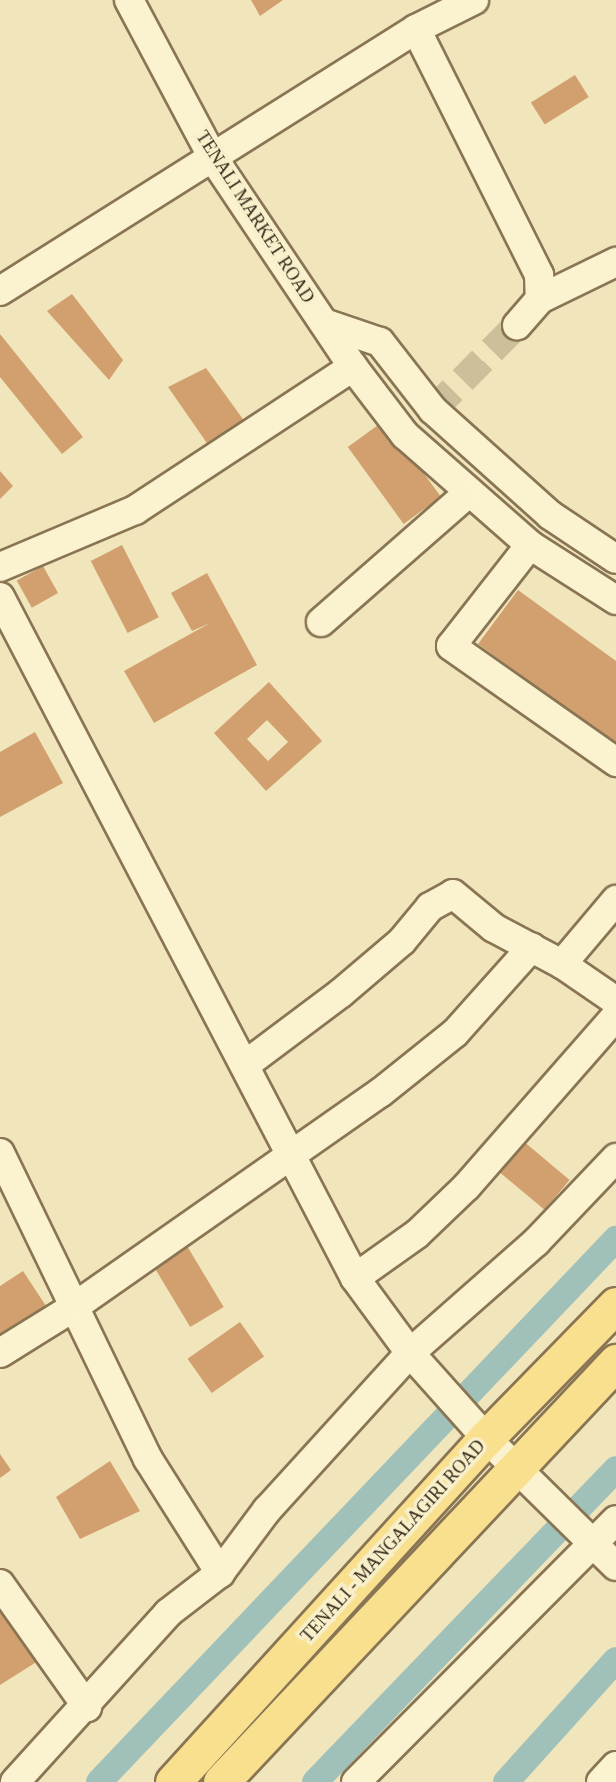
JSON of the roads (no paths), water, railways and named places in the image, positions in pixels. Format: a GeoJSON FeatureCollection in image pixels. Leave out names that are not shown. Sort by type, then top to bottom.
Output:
{"type":"FeatureCollection","features":[{"type":"Feature","properties":{"kind":"main road","name":"TENALI - MANGALAGIRI ROAD"},"geometry":{"type":"LineString","coordinates":[[173,1782],[478,1429],[616,1305]]}},
{"type":"Feature","properties":{"kind":"main road"},"geometry":{"type":"LineString","coordinates":[[221,1782],[526,1480],[616,1362]]}},
{"type":"Feature","properties":{"kind":"street","name":"TENALI MARKET ROAD"},"geometry":{"type":"LineString","coordinates":[[129,0],[213,158],[353,367],[405,435],[467,494],[530,545],[616,600]]}},
{"type":"Feature","properties":{"kind":"street"},"geometry":{"type":"LineString","coordinates":[[0,290],[416,29],[474,0]]}},
{"type":"Feature","properties":{"kind":"street"},"geometry":{"type":"LineString","coordinates":[[416,29],[539,275],[540,299]]}},
{"type":"Feature","properties":{"kind":"street"},"geometry":{"type":"LineString","coordinates":[[517,325],[540,299],[616,262]]}},
{"type":"Feature","properties":{"kind":"street","name":"TENALI MARKET ROAD"},"geometry":{"type":"LineString","coordinates":[[324,323],[380,342],[433,410],[550,515],[616,559]]}},
{"type":"Feature","properties":{"kind":"street"},"geometry":{"type":"LineString","coordinates":[[0,567],[135,510],[353,367]]}},
{"type":"Feature","properties":{"kind":"street"},"geometry":{"type":"LineString","coordinates":[[405,435],[433,410]]}},
{"type":"Feature","properties":{"kind":"street"},"geometry":{"type":"LineString","coordinates":[[321,622],[467,494]]}},
{"type":"Feature","properties":{"kind":"street"},"geometry":{"type":"LineString","coordinates":[[530,545],[451,646],[616,762]]}},
{"type":"Feature","properties":{"kind":"street"},"geometry":{"type":"LineString","coordinates":[[0,597],[355,1278],[418,1362],[478,1429],[526,1480],[616,1566]]}},
{"type":"Feature","properties":{"kind":"street"},"geometry":{"type":"LineString","coordinates":[[245,1065],[350,986],[402,941],[430,907],[453,894],[494,928],[562,964],[616,1001]]}},
{"type":"Feature","properties":{"kind":"street"},"geometry":{"type":"LineString","coordinates":[[562,964],[616,900]]}},
{"type":"Feature","properties":{"kind":"street"},"geometry":{"type":"LineString","coordinates":[[0,1353],[74,1307],[290,1157],[455,1033],[531,947]]}},
{"type":"Feature","properties":{"kind":"street"},"geometry":{"type":"LineString","coordinates":[[355,1278],[417,1234],[475,1178],[616,1016]]}},
{"type":"Feature","properties":{"kind":"street"},"geometry":{"type":"LineString","coordinates":[[0,1153],[10,1200],[74,1307],[169,1498],[220,1573]]}},
{"type":"Feature","properties":{"kind":"street"},"geometry":{"type":"LineString","coordinates":[[15,1782],[86,1707],[168,1613],[220,1573],[267,1510],[418,1362],[616,1158]]}},
{"type":"Feature","properties":{"kind":"street"},"geometry":{"type":"LineString","coordinates":[[356,1782],[584,1536],[616,1520]]}},
{"type":"Feature","properties":{"kind":"street"},"geometry":{"type":"LineString","coordinates":[[0,1584],[86,1707]]}},
{"type":"Feature","properties":{"kind":"street"},"geometry":{"type":"LineString","coordinates":[[601,1782],[616,1766]]}},
{"type":"Feature","properties":{"kind":"waterway"},"geometry":{"type":"LineString","coordinates":[[99,1782],[616,1239]]}},
{"type":"Feature","properties":{"kind":"waterway"},"geometry":{"type":"LineString","coordinates":[[315,1782],[616,1469]]}},
{"type":"Feature","properties":{"kind":"waterway"},"geometry":{"type":"LineString","coordinates":[[506,1782],[616,1660]]}},
{"type":"Feature","properties":{"kind":"tunnel"},"geometry":{"type":"LineString","coordinates":[[433,410],[517,325]]}}]}
